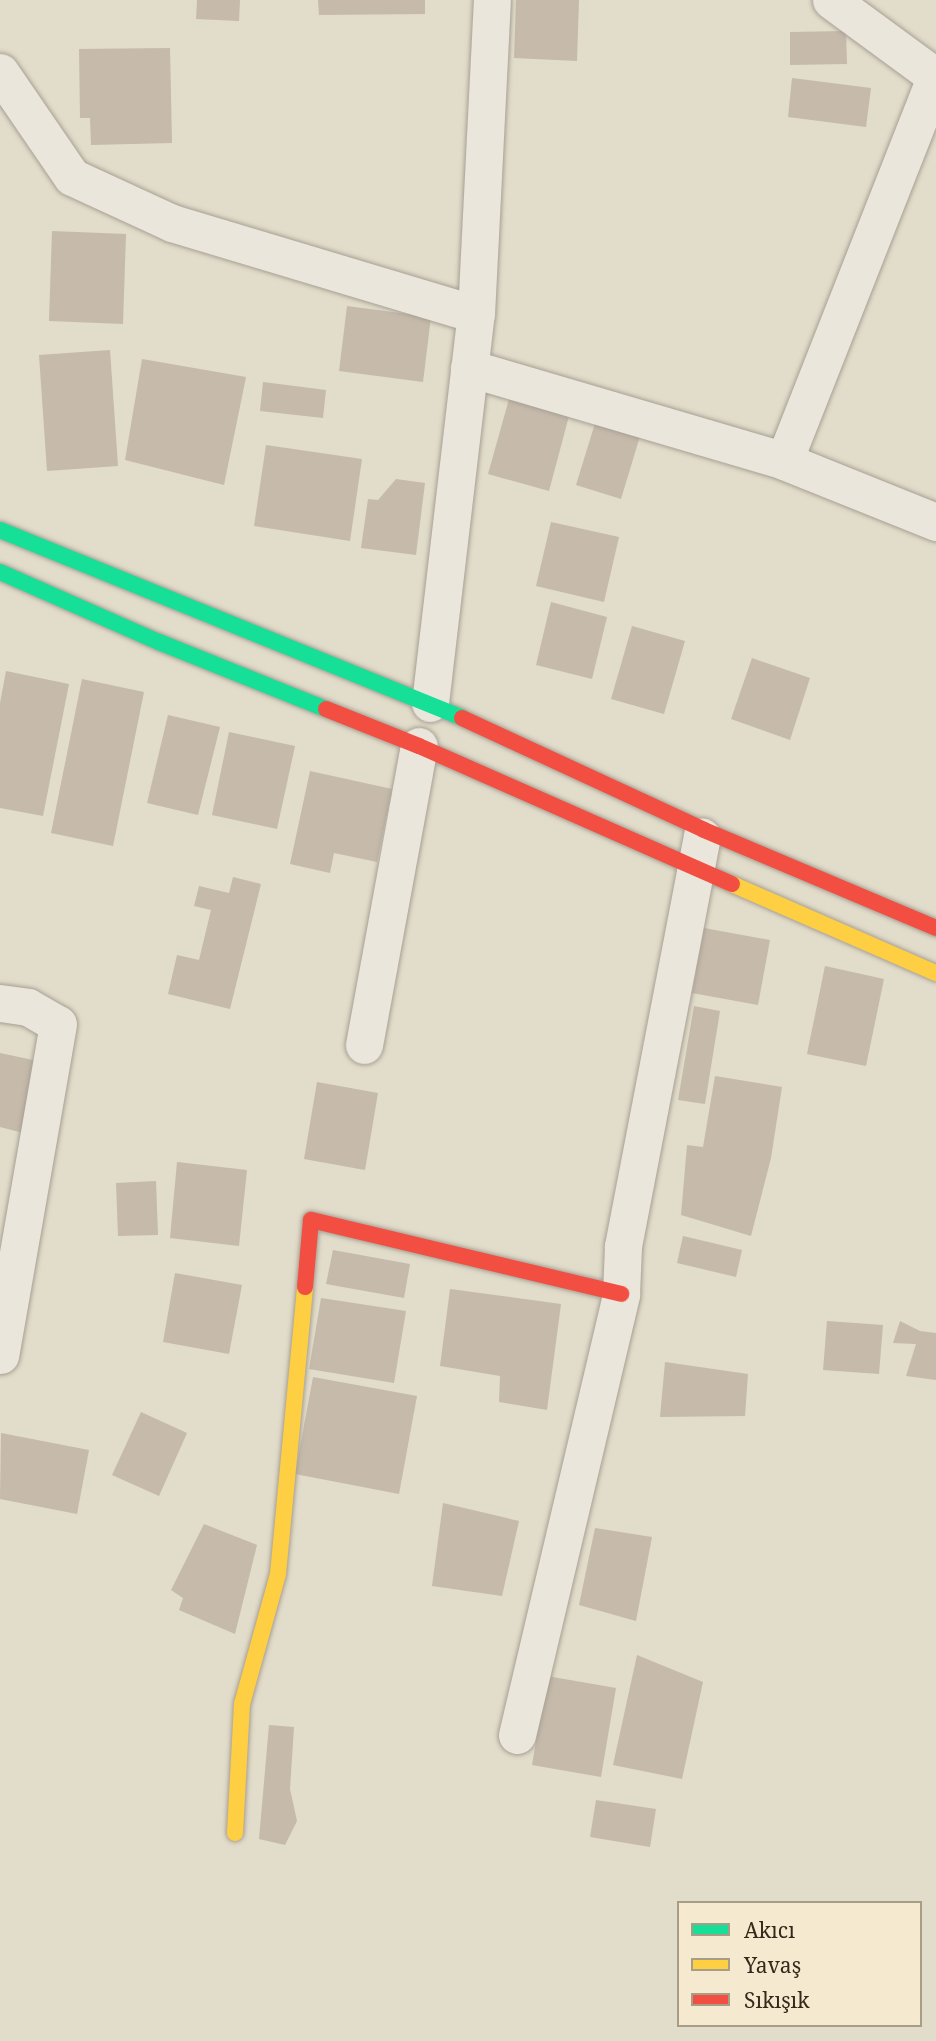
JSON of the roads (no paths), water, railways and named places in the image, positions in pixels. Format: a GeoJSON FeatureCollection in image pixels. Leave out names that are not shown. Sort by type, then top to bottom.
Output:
{"type":"FeatureCollection","features":[{"type":"Feature","properties":{"kind":"main road"},"geometry":{"type":"LineString","coordinates":[[0,530],[430,703],[704,830],[936,928]]}},
{"type":"Feature","properties":{"kind":"main road"},"geometry":{"type":"LineString","coordinates":[[0,572],[159,642],[419,746],[936,973]]}},
{"type":"Feature","properties":{"kind":"main road"},"geometry":{"type":"LineString","coordinates":[[235,1833],[242,1704],[278,1574],[312,1220],[621,1294]]}},
{"type":"Feature","properties":{"kind":"street"},"geometry":{"type":"LineString","coordinates":[[430,703],[476,314],[492,0]]}},
{"type":"Feature","properties":{"kind":"street"},"geometry":{"type":"LineString","coordinates":[[784,461],[936,77],[831,0]]}},
{"type":"Feature","properties":{"kind":"street"},"geometry":{"type":"LineString","coordinates":[[0,72],[72,177],[172,223],[476,314]]}},
{"type":"Feature","properties":{"kind":"street"},"geometry":{"type":"LineString","coordinates":[[469,368],[784,461],[936,522]]}},
{"type":"Feature","properties":{"kind":"street"},"geometry":{"type":"LineString","coordinates":[[363,1045],[419,746]]}},
{"type":"Feature","properties":{"kind":"street"},"geometry":{"type":"LineString","coordinates":[[517,1735],[621,1294],[623,1247],[694,869],[704,830]]}},
{"type":"Feature","properties":{"kind":"street"},"geometry":{"type":"LineString","coordinates":[[0,1003],[28,1007],[58,1024],[0,1355]]}}]}
